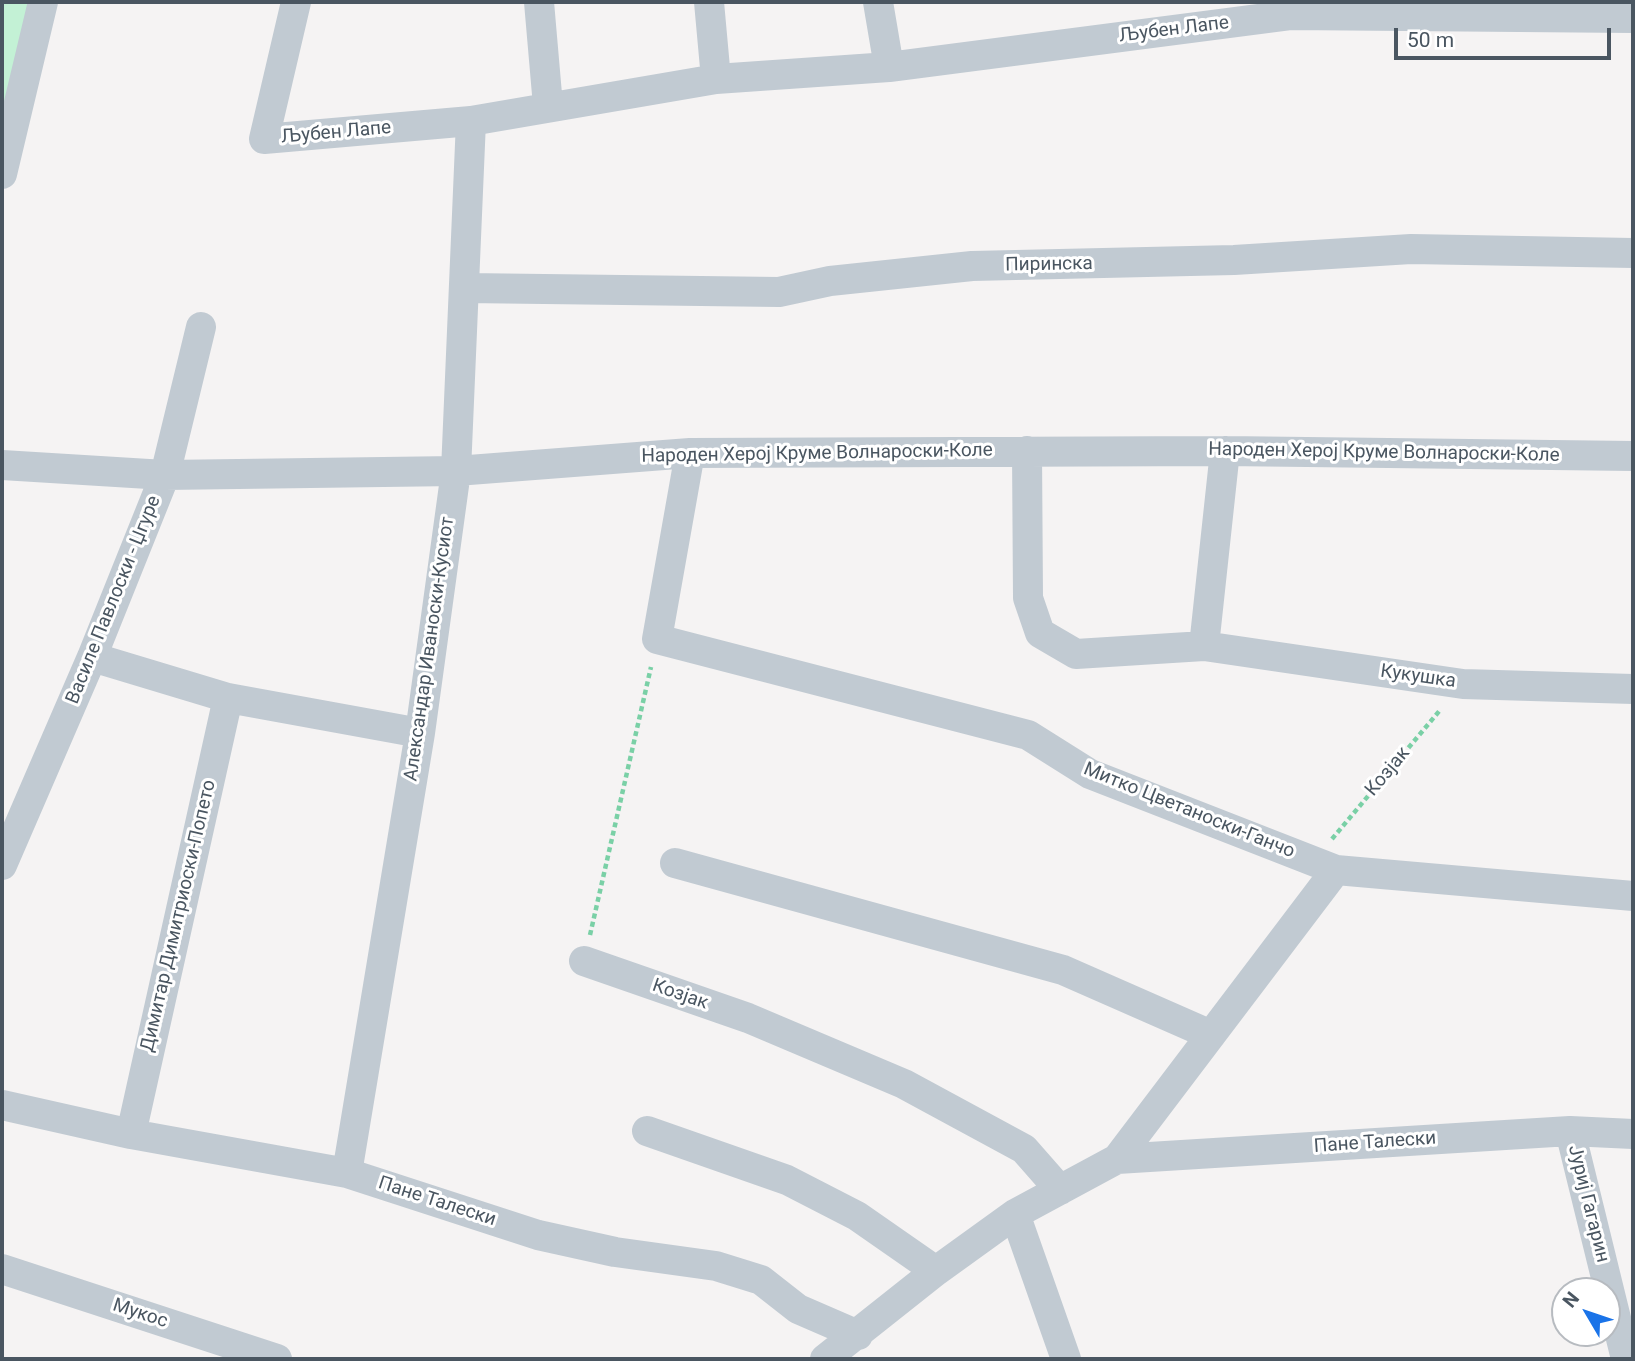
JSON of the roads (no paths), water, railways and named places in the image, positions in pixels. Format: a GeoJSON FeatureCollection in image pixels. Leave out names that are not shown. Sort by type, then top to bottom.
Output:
{"type":"FeatureCollection","features":[{"type":"Feature","properties":{"kind":"street"},"geometry":{"type":"LineString","coordinates":[[2,174],[43,2]]}},
{"type":"Feature","properties":{"kind":"street","name":"Љубен Лапе"},"geometry":{"type":"LineString","coordinates":[[296,2],[264,139],[471,121],[716,79],[889,67],[1290,15],[1633,18]]}},
{"type":"Feature","properties":{"kind":"street"},"geometry":{"type":"LineString","coordinates":[[539,2],[548,106]]}},
{"type":"Feature","properties":{"kind":"street"},"geometry":{"type":"LineString","coordinates":[[709,2],[716,79]]}},
{"type":"Feature","properties":{"kind":"street"},"geometry":{"type":"LineString","coordinates":[[878,2],[889,67]]}},
{"type":"Feature","properties":{"kind":"street","name":"Александар Иваноски-Кусиот"},"geometry":{"type":"LineString","coordinates":[[346,1173],[420,733],[456,471],[466,288],[471,121]]}},
{"type":"Feature","properties":{"kind":"street","name":"Пиринска"},"geometry":{"type":"LineString","coordinates":[[466,288],[779,292],[830,281],[972,266],[1234,260],[1411,249],[1633,253]]}},
{"type":"Feature","properties":{"kind":"street","name":"Василе Павлоски - Џгуре"},"geometry":{"type":"LineString","coordinates":[[2,865],[92,657],[165,475],[201,327]]}},
{"type":"Feature","properties":{"kind":"street","name":"Кукушка"},"geometry":{"type":"LineString","coordinates":[[1027,451],[1028,598],[1040,633],[1076,653],[1204,646],[1463,684],[1633,689]]}},
{"type":"Feature","properties":{"kind":"street"},"geometry":{"type":"LineString","coordinates":[[1204,646],[1225,451]]}},
{"type":"Feature","properties":{"kind":"street","name":"Народен Херој Круме Волнароски-Коле"},"geometry":{"type":"LineString","coordinates":[[2,464],[165,475],[456,471],[690,453],[1225,451],[1633,456]]}},
{"type":"Feature","properties":{"kind":"street","name":"Митко Цветаноски-Ганчо"},"geometry":{"type":"LineString","coordinates":[[690,453],[657,639],[1028,735],[1090,774],[1325,865],[1633,896]]}},
{"type":"Feature","properties":{"kind":"street"},"geometry":{"type":"LineString","coordinates":[[92,657],[228,698],[420,733]]}},
{"type":"Feature","properties":{"kind":"street","name":"Димитар Димитриоски-Попето"},"geometry":{"type":"LineString","coordinates":[[131,1134],[228,698]]}},
{"type":"Feature","properties":{"kind":"street"},"geometry":{"type":"LineString","coordinates":[[675,863],[1063,970],[1210,1035]]}},
{"type":"Feature","properties":{"kind":"street"},"geometry":{"type":"LineString","coordinates":[[825,1359],[936,1271],[1015,1214],[1117,1159],[1210,1035],[1325,865]]}},
{"type":"Feature","properties":{"kind":"street","name":"Козјак"},"geometry":{"type":"LineString","coordinates":[[584,961],[748,1018],[904,1084],[1024,1149],[1060,1189]]}},
{"type":"Feature","properties":{"kind":"street","name":"Пане Талески"},"geometry":{"type":"LineString","coordinates":[[2,1105],[131,1134],[346,1173],[538,1235],[615,1252],[716,1266],[761,1280],[798,1309],[858,1335]]}},
{"type":"Feature","properties":{"kind":"street"},"geometry":{"type":"LineString","coordinates":[[647,1131],[787,1180],[857,1216],[936,1271]]}},
{"type":"Feature","properties":{"kind":"street","name":"Пане Талески"},"geometry":{"type":"LineString","coordinates":[[1117,1159],[1570,1131],[1633,1134]]}},
{"type":"Feature","properties":{"kind":"street","name":"Јуриј Гагарин"},"geometry":{"type":"LineString","coordinates":[[1570,1131],[1626,1359]]}},
{"type":"Feature","properties":{"kind":"street"},"geometry":{"type":"LineString","coordinates":[[1015,1214],[1066,1359]]}},
{"type":"Feature","properties":{"kind":"street","name":"Мукос"},"geometry":{"type":"LineString","coordinates":[[2,1269],[277,1359]]}}]}
